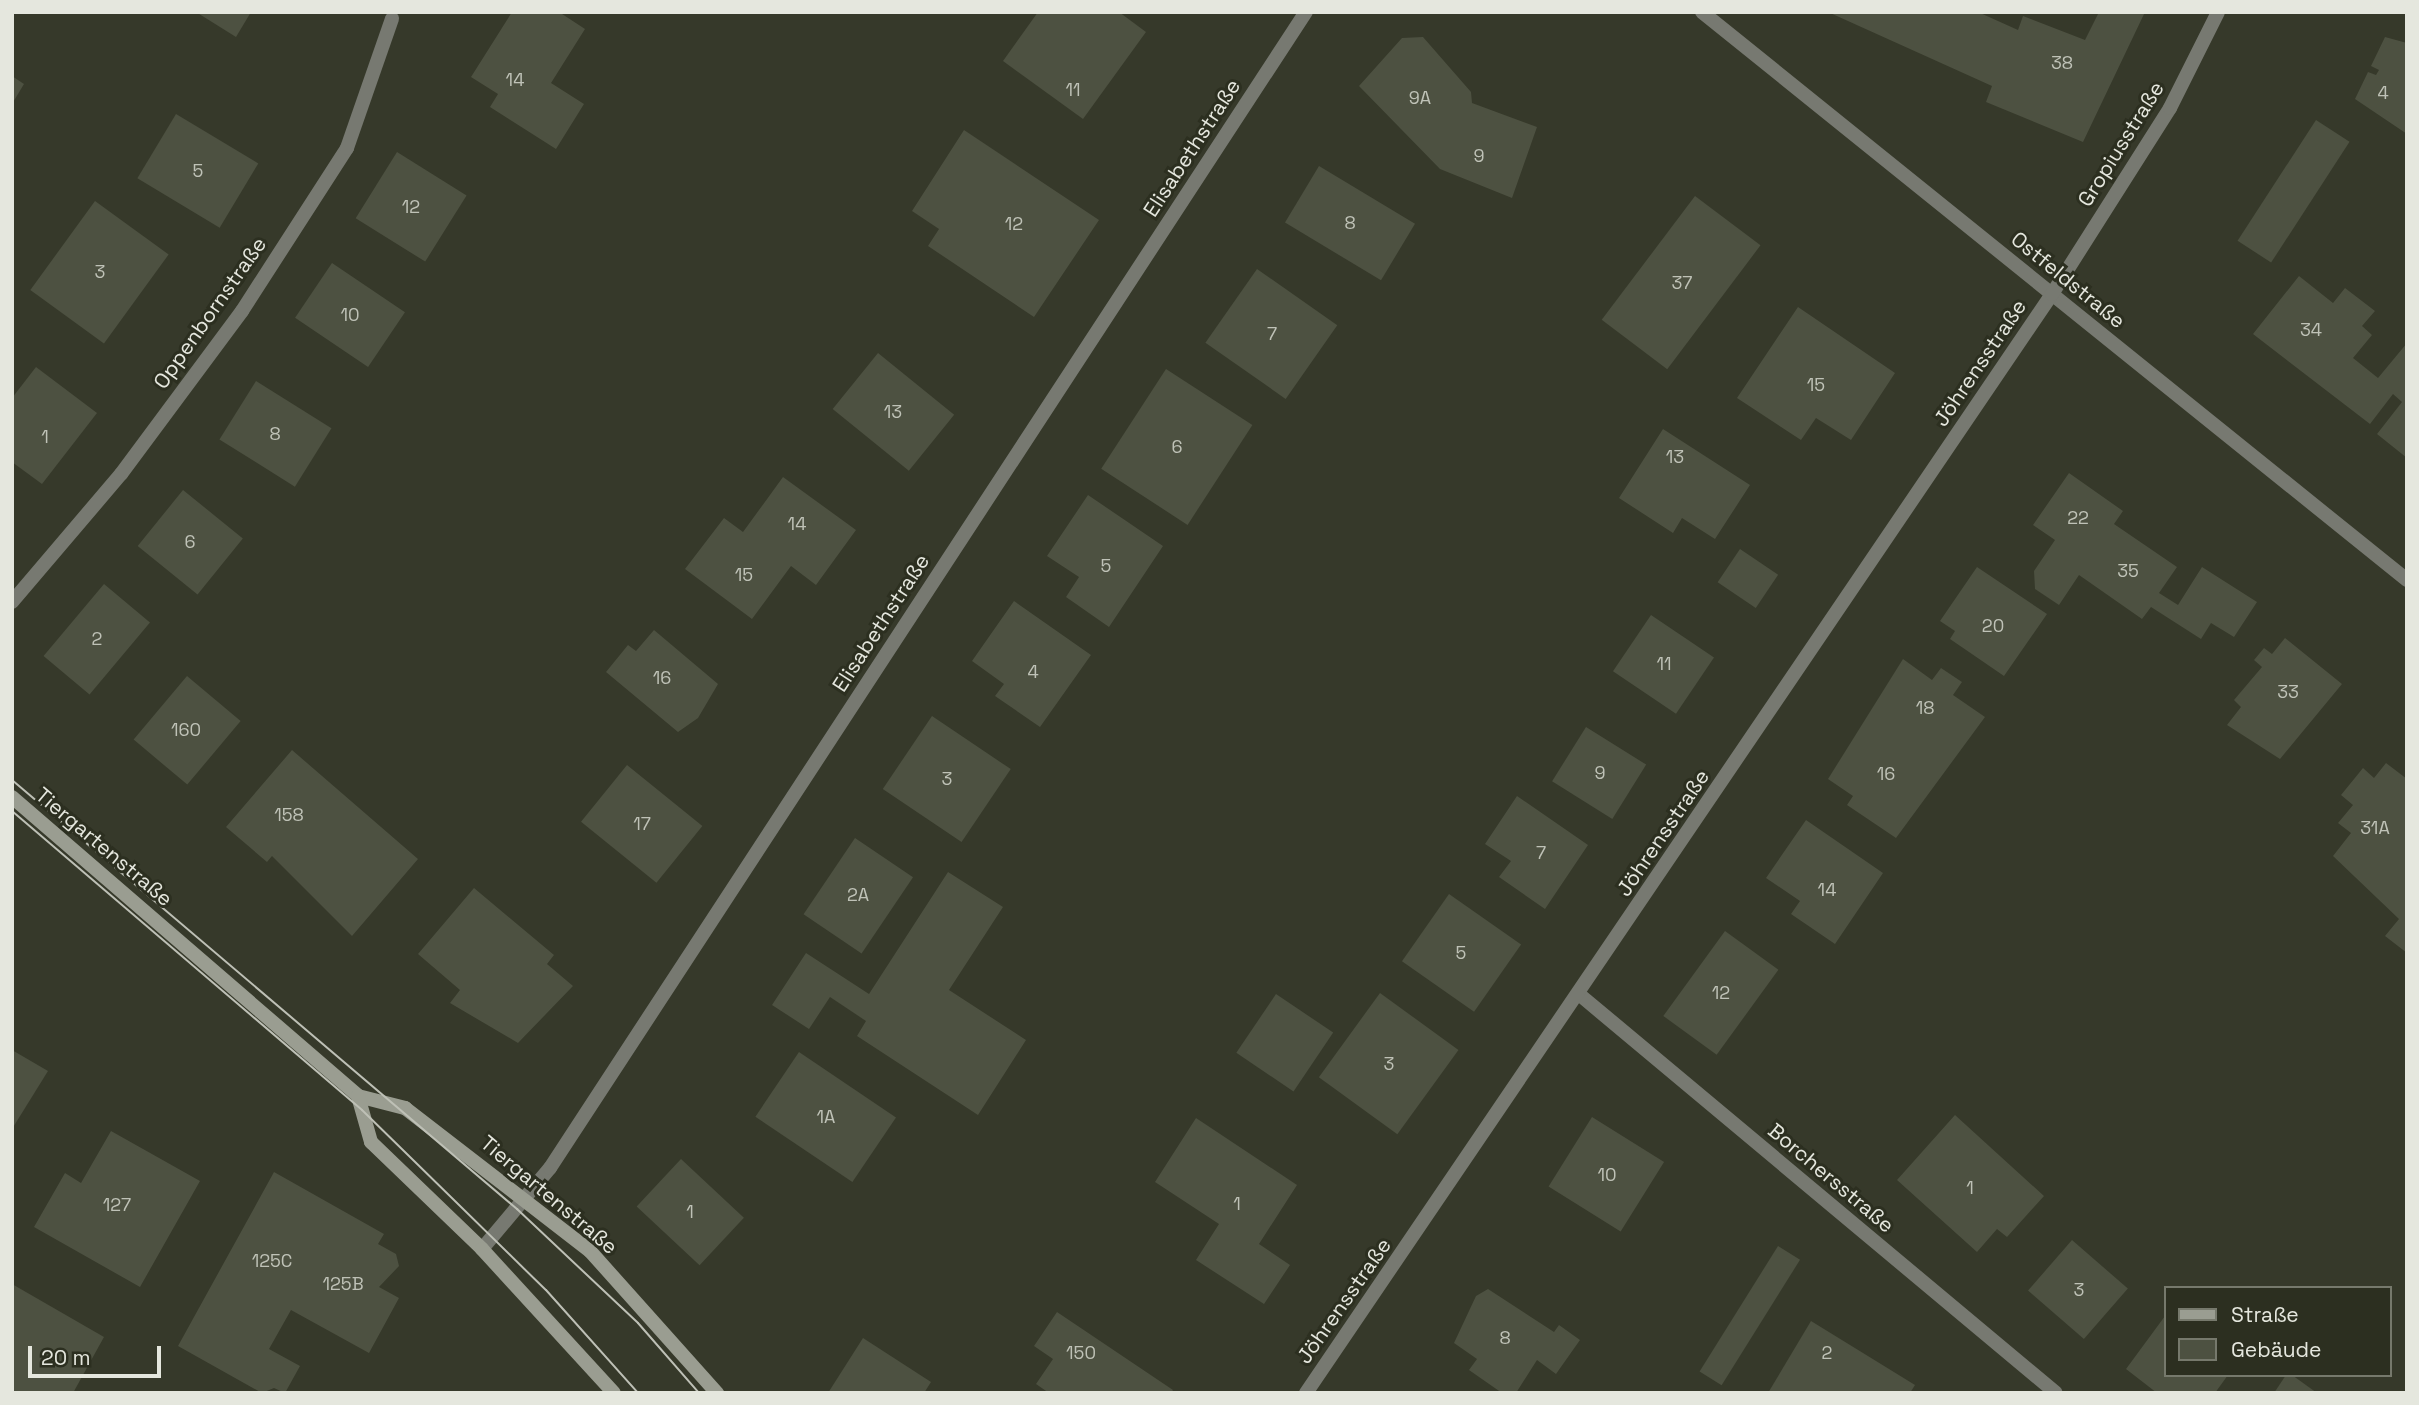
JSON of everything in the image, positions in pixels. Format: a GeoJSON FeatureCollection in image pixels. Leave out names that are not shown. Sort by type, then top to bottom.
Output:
{"type":"FeatureCollection","features":[{"type":"Feature","properties":{"kind":"main road","name":"Tiergartenstraße"},"geometry":{"type":"LineString","coordinates":[[12,797],[358,1096],[405,1108],[525,1198],[590,1251],[717,1393]]}},
{"type":"Feature","properties":{"kind":"main road"},"geometry":{"type":"LineString","coordinates":[[358,1096],[371,1142],[482,1249],[614,1393]]}},
{"type":"Feature","properties":{"kind":"street","name":"Elisabethstraße"},"geometry":{"type":"LineString","coordinates":[[482,1249],[525,1198],[1306,12]]}},
{"type":"Feature","properties":{"kind":"street","name":"Ostfeldstraße"},"geometry":{"type":"LineString","coordinates":[[1702,12],[2407,580]]}},
{"type":"Feature","properties":{"kind":"street","name":"Gropiusstraße"},"geometry":{"type":"LineString","coordinates":[[2052,294],[2170,108],[2218,12]]}},
{"type":"Feature","properties":{"kind":"street","name":"Oppenbornstraße"},"geometry":{"type":"LineString","coordinates":[[12,602],[121,474],[249,299],[347,148],[392,19]]}},
{"type":"Feature","properties":{"kind":"street","name":"Jöhrensstraße"},"geometry":{"type":"LineString","coordinates":[[1306,1393],[1580,995],[2052,294]]}},
{"type":"Feature","properties":{"kind":"street","name":"Borchersstraße"},"geometry":{"type":"LineString","coordinates":[[1580,995],[2056,1393]]}},
{"type":"Feature","properties":{"kind":"building"},"geometry":{"type":"Polygon","coordinates":[[[196,12],[251,12],[236,37],[196,12]]]}},
{"type":"Feature","properties":{"kind":"building"},"geometry":{"type":"Polygon","coordinates":[[[512,12],[559,12],[585,29],[551,83],[584,104],[556,149],[490,107],[498,94],[471,77],[512,12]]]}},
{"type":"Feature","properties":{"kind":"building"},"geometry":{"type":"Polygon","coordinates":[[[1038,12],[1119,12],[1146,32],[1083,119],[1003,61],[1038,12]]]}},
{"type":"Feature","properties":{"kind":"building"},"geometry":{"type":"Polygon","coordinates":[[[1828,12],[1978,12],[2018,30],[2023,16],[2085,40],[2099,12],[2145,12],[2083,142],[1986,102],[1992,86],[1828,12]]]}},
{"type":"Feature","properties":{"kind":"building"},"geometry":{"type":"Polygon","coordinates":[[[1423,37],[1471,92],[1472,103],[1537,127],[1512,198],[1440,169],[1359,86],[1402,38],[1423,37]]]}},
{"type":"Feature","properties":{"kind":"building"},"geometry":{"type":"Polygon","coordinates":[[[2385,37],[2407,43],[2407,134],[2355,99],[2368,72],[2376,75],[2379,70],[2371,66],[2385,37]]]}},
{"type":"Feature","properties":{"kind":"building"},"geometry":{"type":"Polygon","coordinates":[[[12,76],[24,84],[12,104],[12,76]]]}},
{"type":"Feature","properties":{"kind":"building"},"geometry":{"type":"Polygon","coordinates":[[[176,114],[258,163],[220,228],[137,178],[176,114]]]}},
{"type":"Feature","properties":{"kind":"building"},"geometry":{"type":"Polygon","coordinates":[[[2316,120],[2350,142],[2271,263],[2238,241],[2316,120]]]}},
{"type":"Feature","properties":{"kind":"building"},"geometry":{"type":"Polygon","coordinates":[[[964,130],[1099,220],[1034,317],[928,246],[939,229],[912,211],[964,130]]]}},
{"type":"Feature","properties":{"kind":"building"},"geometry":{"type":"Polygon","coordinates":[[[397,152],[467,195],[425,262],[356,218],[397,152]]]}},
{"type":"Feature","properties":{"kind":"building"},"geometry":{"type":"Polygon","coordinates":[[[1319,166],[1415,224],[1381,280],[1285,223],[1319,166]]]}},
{"type":"Feature","properties":{"kind":"building"},"geometry":{"type":"Polygon","coordinates":[[[1695,196],[1760,245],[1667,369],[1602,320],[1695,196]]]}},
{"type":"Feature","properties":{"kind":"building"},"geometry":{"type":"Polygon","coordinates":[[[95,201],[169,254],[104,343],[30,290],[95,201]]]}},
{"type":"Feature","properties":{"kind":"building"},"geometry":{"type":"Polygon","coordinates":[[[332,263],[405,312],[368,367],[295,318],[332,263]]]}},
{"type":"Feature","properties":{"kind":"building"},"geometry":{"type":"Polygon","coordinates":[[[1257,269],[1337,325],[1286,399],[1205,343],[1257,269]]]}},
{"type":"Feature","properties":{"kind":"building"},"geometry":{"type":"Polygon","coordinates":[[[2299,276],[2333,303],[2345,288],[2375,311],[2362,326],[2372,335],[2353,358],[2378,378],[2407,343],[2407,458],[2377,434],[2402,402],[2393,394],[2370,424],[2253,334],[2299,276]]]}},
{"type":"Feature","properties":{"kind":"building"},"geometry":{"type":"Polygon","coordinates":[[[1798,307],[1895,373],[1851,440],[1816,418],[1801,440],[1737,398],[1798,307]]]}},
{"type":"Feature","properties":{"kind":"building"},"geometry":{"type":"Polygon","coordinates":[[[878,353],[954,415],[909,471],[833,409],[878,353]]]}},
{"type":"Feature","properties":{"kind":"building"},"geometry":{"type":"Polygon","coordinates":[[[36,367],[97,413],[42,484],[12,462],[12,398],[36,367]]]}},
{"type":"Feature","properties":{"kind":"building"},"geometry":{"type":"Polygon","coordinates":[[[1166,369],[1252,425],[1188,525],[1101,469],[1166,369]]]}},
{"type":"Feature","properties":{"kind":"building"},"geometry":{"type":"Polygon","coordinates":[[[256,381],[331,428],[295,487],[219,440],[256,381]]]}},
{"type":"Feature","properties":{"kind":"building"},"geometry":{"type":"Polygon","coordinates":[[[1663,429],[1750,485],[1715,539],[1682,518],[1673,533],[1619,498],[1663,429]]]}},
{"type":"Feature","properties":{"kind":"building"},"geometry":{"type":"Polygon","coordinates":[[[2069,473],[2123,511],[2114,524],[2177,567],[2159,593],[2178,605],[2202,567],[2257,602],[2234,637],[2211,623],[2201,639],[2151,607],[2142,619],[2079,575],[2059,605],[2035,589],[2034,571],[2055,540],[2033,525],[2069,473]]]}},
{"type":"Feature","properties":{"kind":"building"},"geometry":{"type":"Polygon","coordinates":[[[783,477],[856,530],[816,585],[791,566],[752,619],[685,569],[724,518],[743,532],[783,477]]]}},
{"type":"Feature","properties":{"kind":"building"},"geometry":{"type":"Polygon","coordinates":[[[183,490],[243,538],[198,594],[138,546],[183,490]]]}},
{"type":"Feature","properties":{"kind":"building"},"geometry":{"type":"Polygon","coordinates":[[[1088,495],[1163,546],[1109,627],[1066,597],[1079,577],[1047,556],[1088,495]]]}},
{"type":"Feature","properties":{"kind":"building"},"geometry":{"type":"Polygon","coordinates":[[[1740,549],[1778,575],[1756,608],[1718,582],[1740,549]]]}},
{"type":"Feature","properties":{"kind":"building"},"geometry":{"type":"Polygon","coordinates":[[[1977,567],[2047,614],[2004,676],[1950,639],[1955,631],[1940,621],[1977,567]]]}},
{"type":"Feature","properties":{"kind":"building"},"geometry":{"type":"Polygon","coordinates":[[[104,584],[150,623],[90,695],[44,656],[104,584]]]}},
{"type":"Feature","properties":{"kind":"building"},"geometry":{"type":"Polygon","coordinates":[[[1014,601],[1091,655],[1040,727],[995,696],[1004,684],[972,661],[1014,601]]]}},
{"type":"Feature","properties":{"kind":"building"},"geometry":{"type":"Polygon","coordinates":[[[1651,615],[1714,657],[1676,714],[1613,671],[1651,615]]]}},
{"type":"Feature","properties":{"kind":"building"},"geometry":{"type":"Polygon","coordinates":[[[654,630],[718,684],[698,718],[678,732],[606,672],[628,645],[636,651],[654,630]]]}},
{"type":"Feature","properties":{"kind":"building"},"geometry":{"type":"Polygon","coordinates":[[[2285,638],[2342,684],[2280,759],[2227,725],[2241,707],[2234,700],[2262,667],[2254,660],[2264,648],[2272,654],[2285,638]]]}},
{"type":"Feature","properties":{"kind":"building"},"geometry":{"type":"Polygon","coordinates":[[[1903,659],[1932,680],[1941,668],[1962,682],[1953,695],[1985,717],[1896,838],[1847,805],[1853,796],[1828,779],[1903,659]]]}},
{"type":"Feature","properties":{"kind":"building"},"geometry":{"type":"Polygon","coordinates":[[[187,676],[241,721],[187,785],[134,740],[187,676]]]}},
{"type":"Feature","properties":{"kind":"building"},"geometry":{"type":"Polygon","coordinates":[[[932,716],[1011,769],[962,842],[883,789],[932,716]]]}},
{"type":"Feature","properties":{"kind":"building"},"geometry":{"type":"Polygon","coordinates":[[[1586,727],[1646,765],[1612,819],[1552,781],[1586,727]]]}},
{"type":"Feature","properties":{"kind":"building"},"geometry":{"type":"Polygon","coordinates":[[[292,750],[418,859],[352,936],[272,856],[267,862],[226,827],[292,750]]]}},
{"type":"Feature","properties":{"kind":"building"},"geometry":{"type":"Polygon","coordinates":[[[2386,763],[2407,779],[2407,953],[2385,936],[2399,919],[2333,856],[2351,833],[2338,823],[2353,805],[2341,795],[2363,768],[2374,778],[2386,763]]]}},
{"type":"Feature","properties":{"kind":"building"},"geometry":{"type":"Polygon","coordinates":[[[627,765],[702,826],[656,883],[581,822],[627,765]]]}},
{"type":"Feature","properties":{"kind":"building"},"geometry":{"type":"Polygon","coordinates":[[[1517,796],[1588,845],[1545,909],[1499,877],[1511,861],[1485,844],[1517,796]]]}},
{"type":"Feature","properties":{"kind":"building"},"geometry":{"type":"Polygon","coordinates":[[[1806,820],[1883,873],[1835,944],[1791,914],[1800,901],[1766,878],[1806,820]]]}},
{"type":"Feature","properties":{"kind":"building"},"geometry":{"type":"Polygon","coordinates":[[[855,838],[913,877],[862,953],[804,914],[855,838]]]}},
{"type":"Feature","properties":{"kind":"building"},"geometry":{"type":"Polygon","coordinates":[[[948,872],[1003,907],[949,990],[1026,1040],[978,1115],[857,1036],[866,1021],[830,997],[809,1029],[772,1005],[806,953],[869,994],[948,872]]]}},
{"type":"Feature","properties":{"kind":"building"},"geometry":{"type":"Polygon","coordinates":[[[474,888],[554,955],[547,964],[573,986],[518,1043],[450,1003],[460,990],[418,954],[474,888]]]}},
{"type":"Feature","properties":{"kind":"building"},"geometry":{"type":"Polygon","coordinates":[[[1449,894],[1521,944],[1474,1012],[1402,961],[1449,894]]]}},
{"type":"Feature","properties":{"kind":"building"},"geometry":{"type":"Polygon","coordinates":[[[1725,931],[1778,970],[1717,1055],[1663,1016],[1725,931]]]}},
{"type":"Feature","properties":{"kind":"building"},"geometry":{"type":"Polygon","coordinates":[[[1380,993],[1458,1050],[1397,1134],[1319,1077],[1380,993]]]}},
{"type":"Feature","properties":{"kind":"building"},"geometry":{"type":"Polygon","coordinates":[[[1276,994],[1333,1033],[1294,1091],[1236,1053],[1276,994]]]}},
{"type":"Feature","properties":{"kind":"building"},"geometry":{"type":"Polygon","coordinates":[[[12,1050],[48,1071],[12,1129],[12,1050]]]}},
{"type":"Feature","properties":{"kind":"building"},"geometry":{"type":"Polygon","coordinates":[[[799,1052],[896,1117],[852,1182],[755,1117],[799,1052]]]}},
{"type":"Feature","properties":{"kind":"building"},"geometry":{"type":"Polygon","coordinates":[[[1955,1115],[2044,1196],[2007,1237],[1997,1229],[1977,1252],[1897,1180],[1955,1115]]]}},
{"type":"Feature","properties":{"kind":"building"},"geometry":{"type":"Polygon","coordinates":[[[1592,1117],[1664,1162],[1621,1232],[1549,1187],[1592,1117]]]}},
{"type":"Feature","properties":{"kind":"building"},"geometry":{"type":"Polygon","coordinates":[[[1196,1118],[1297,1185],[1259,1244],[1290,1265],[1264,1304],[1196,1260],[1219,1224],[1155,1182],[1196,1118]]]}},
{"type":"Feature","properties":{"kind":"building"},"geometry":{"type":"Polygon","coordinates":[[[111,1131],[200,1181],[140,1287],[34,1227],[65,1173],[81,1183],[111,1131]]]}},
{"type":"Feature","properties":{"kind":"building"},"geometry":{"type":"Polygon","coordinates":[[[681,1159],[744,1218],[700,1265],[637,1207],[681,1159]]]}},
{"type":"Feature","properties":{"kind":"building"},"geometry":{"type":"Polygon","coordinates":[[[274,1172],[384,1234],[378,1244],[396,1254],[399,1266],[379,1287],[399,1298],[369,1353],[291,1310],[269,1349],[300,1366],[285,1393],[274,1388],[262,1393],[178,1346],[274,1172]]]}},
{"type":"Feature","properties":{"kind":"building"},"geometry":{"type":"Polygon","coordinates":[[[2072,1240],[2128,1289],[2084,1339],[2028,1291],[2072,1240]]]}},
{"type":"Feature","properties":{"kind":"building"},"geometry":{"type":"Polygon","coordinates":[[[1778,1246],[1800,1260],[1722,1385],[1700,1372],[1778,1246]]]}},
{"type":"Feature","properties":{"kind":"building"},"geometry":{"type":"Polygon","coordinates":[[[12,1284],[104,1337],[73,1393],[12,1393],[12,1284]]]}},
{"type":"Feature","properties":{"kind":"building"},"geometry":{"type":"Polygon","coordinates":[[[1488,1289],[1554,1332],[1559,1325],[1580,1340],[1556,1374],[1537,1360],[1516,1393],[1502,1393],[1469,1370],[1477,1359],[1454,1343],[1476,1296],[1488,1289]]]}},
{"type":"Feature","properties":{"kind":"building"},"geometry":{"type":"Polygon","coordinates":[[[1057,1312],[1173,1390],[1171,1393],[1049,1393],[1036,1384],[1053,1359],[1034,1346],[1057,1312]]]}},
{"type":"Feature","properties":{"kind":"building"},"geometry":{"type":"Polygon","coordinates":[[[2164,1317],[2164,1377],[2227,1377],[2215,1393],[2157,1393],[2126,1369],[2164,1317]]]}},
{"type":"Feature","properties":{"kind":"building"},"geometry":{"type":"Polygon","coordinates":[[[1811,1321],[1915,1385],[1910,1393],[1768,1393],[1811,1321]]]}},
{"type":"Feature","properties":{"kind":"building"},"geometry":{"type":"Polygon","coordinates":[[[863,1338],[931,1382],[924,1393],[828,1393],[863,1338]]]}},
{"type":"Feature","properties":{"kind":"building"},"geometry":{"type":"Polygon","coordinates":[[[2285,1377],[2295,1377],[2317,1393],[2274,1393],[2285,1377]]]}},
{"type":"Feature","properties":{"kind":"tram line"},"geometry":{"type":"LineString","coordinates":[[12,780],[517,1209],[638,1323],[699,1393]]}},
{"type":"Feature","properties":{"kind":"tram line"},"geometry":{"type":"LineString","coordinates":[[12,811],[362,1110],[546,1290],[638,1393]]}}]}
